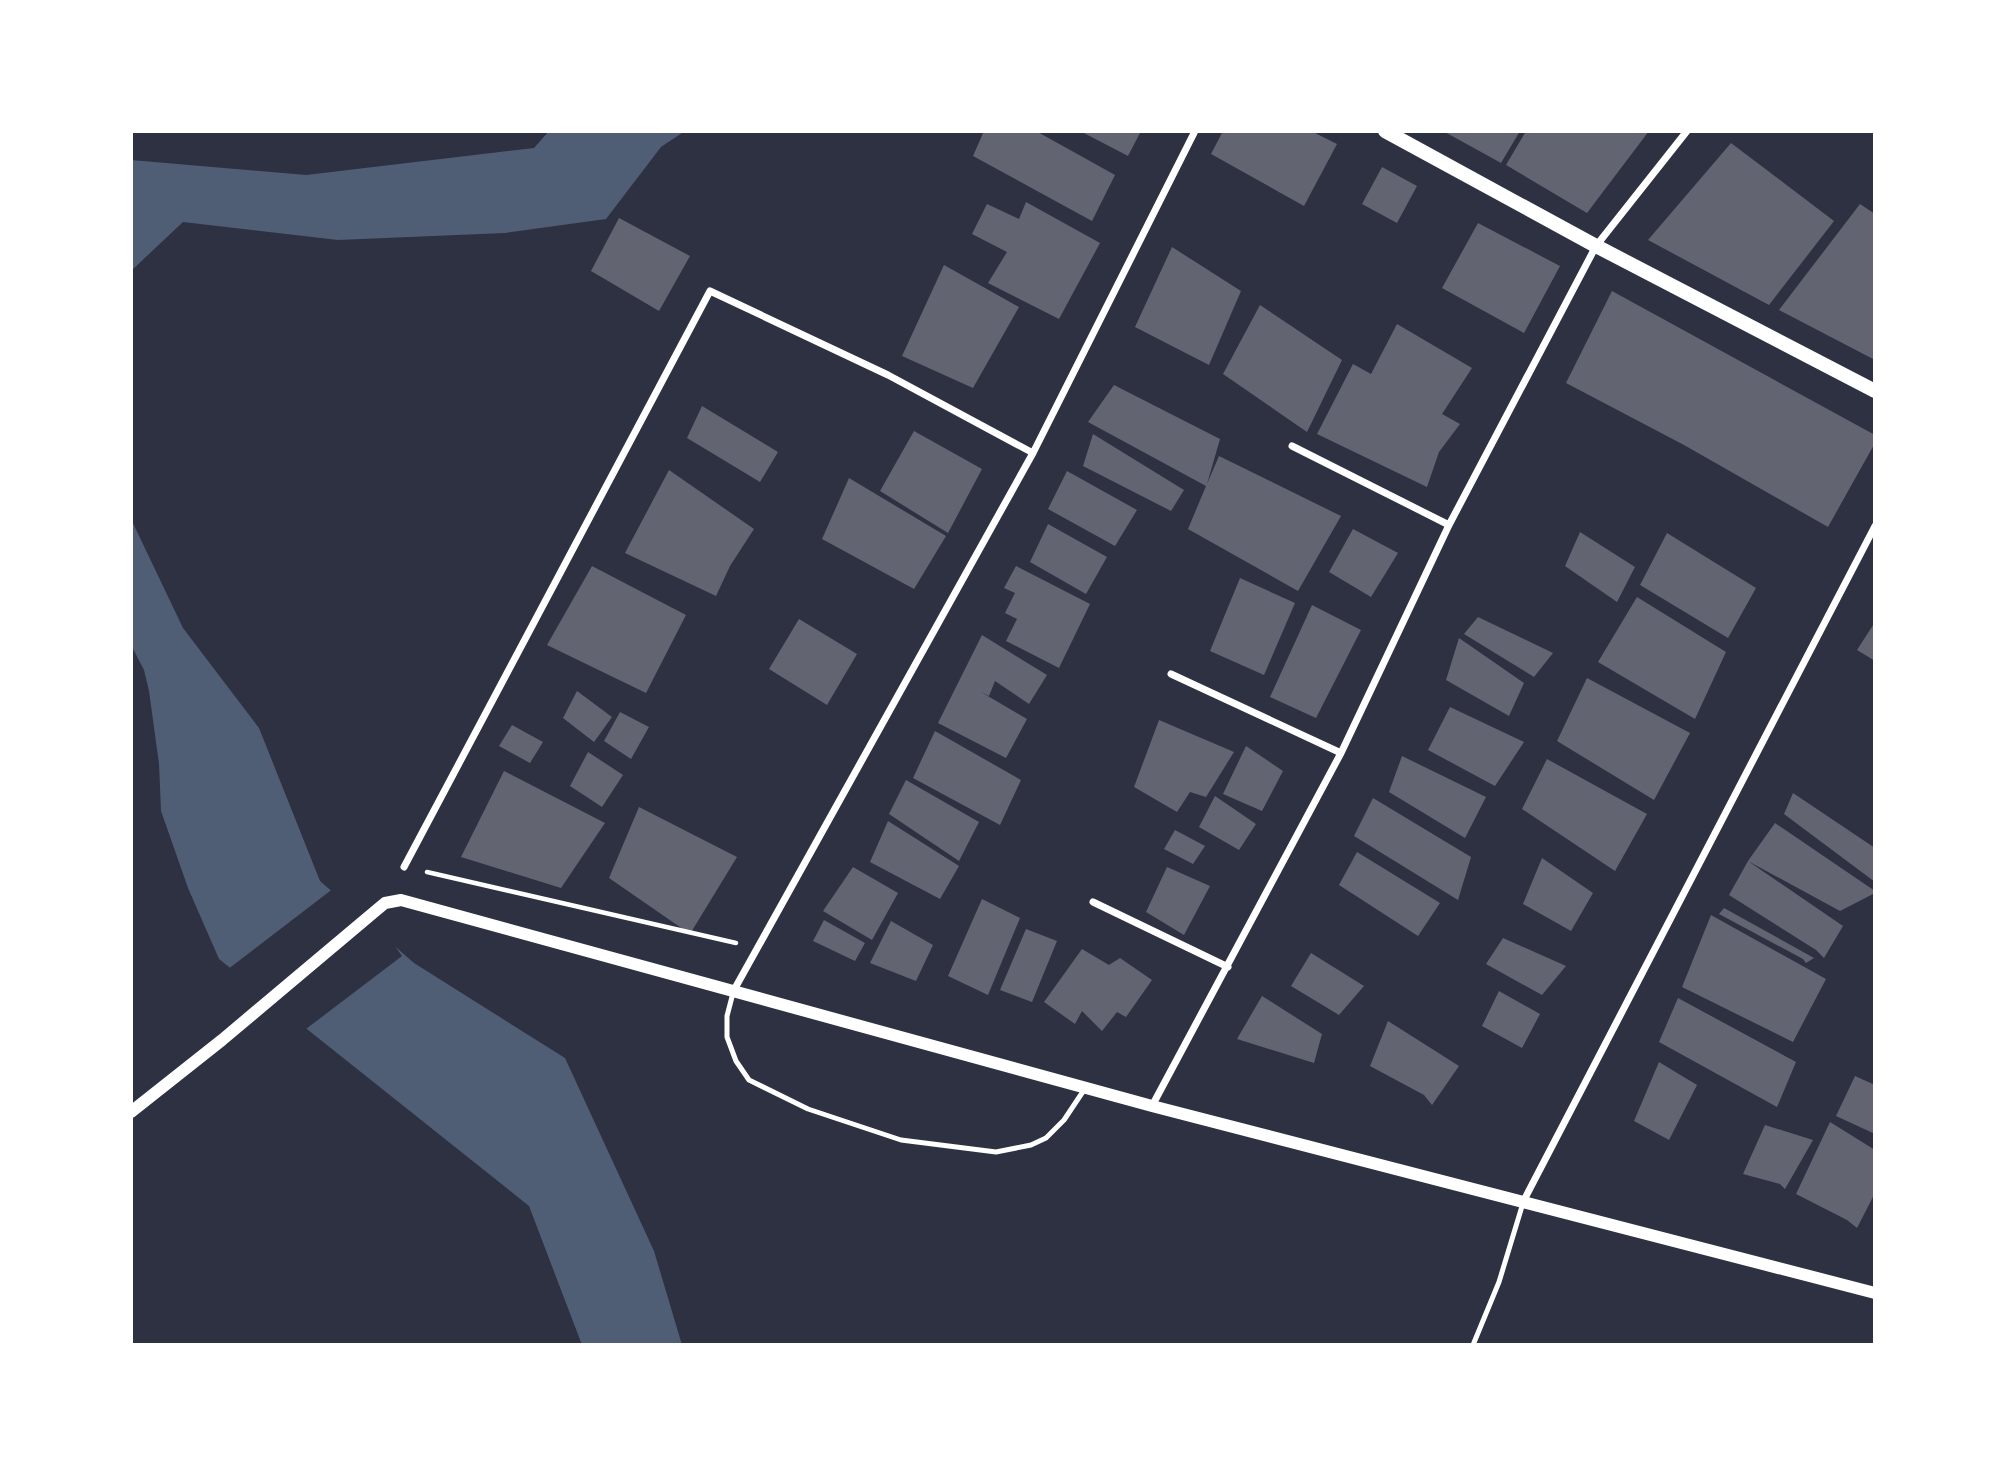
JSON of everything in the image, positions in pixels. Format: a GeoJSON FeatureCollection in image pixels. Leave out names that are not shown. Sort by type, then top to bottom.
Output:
{"type":"FeatureCollection","features":[{"type":"Feature","properties":{"kind":"main road"},"geometry":{"type":"LineString","coordinates":[[1385,131],[1596,246],[1875,391]]}},
{"type":"Feature","properties":{"kind":"street"},"geometry":{"type":"LineString","coordinates":[[734,990],[1033,453],[1195,131]]}},
{"type":"Feature","properties":{"kind":"street"},"geometry":{"type":"LineString","coordinates":[[1152,1106],[1341,753],[1449,526],[1596,246],[1687,131]]}},
{"type":"Feature","properties":{"kind":"street"},"geometry":{"type":"LineString","coordinates":[[404,867],[710,291],[888,375],[1033,453]]}},
{"type":"Feature","properties":{"kind":"street"},"geometry":{"type":"LineString","coordinates":[[1292,446],[1449,526]]}},
{"type":"Feature","properties":{"kind":"street"},"geometry":{"type":"LineString","coordinates":[[1523,1202],[1875,526]]}},
{"type":"Feature","properties":{"kind":"street"},"geometry":{"type":"LineString","coordinates":[[1171,674],[1341,753]]}},
{"type":"Feature","properties":{"kind":"street"},"geometry":{"type":"LineString","coordinates":[[131,1112],[222,1040],[385,903],[401,900],[1152,1106],[1875,1293]]}},
{"type":"Feature","properties":{"kind":"street"},"geometry":{"type":"LineString","coordinates":[[1093,902],[1228,967]]}},
{"type":"Feature","properties":{"kind":"lane"},"geometry":{"type":"LineString","coordinates":[[734,990],[727,1016],[727,1037],[736,1061],[749,1080],[808,1109],[901,1140],[996,1152],[1031,1145],[1046,1138],[1064,1120],[1086,1087]]}},
{"type":"Feature","properties":{"kind":"lane"},"geometry":{"type":"LineString","coordinates":[[1473,1345],[1499,1282],[1523,1202]]}},
{"type":"Feature","properties":{"kind":"path"},"geometry":{"type":"LineString","coordinates":[[404,867],[690,934],[757,947]]}},
{"type":"Feature","properties":{"kind":"water"},"geometry":{"type":"Polygon","coordinates":[[[549,131],[685,131],[661,147],[606,219],[505,233],[338,240],[183,222],[131,271],[131,160],[306,175],[534,148],[549,131]]]}},
{"type":"Feature","properties":{"kind":"water"},"geometry":{"type":"Polygon","coordinates":[[[131,519],[183,628],[259,728],[320,881],[414,963],[565,1058],[654,1251],[682,1345],[582,1345],[529,1206],[219,959],[188,888],[161,811],[159,764],[149,691],[144,670],[131,645],[131,519]]]}},
{"type":"Feature","properties":{"kind":"pier"},"geometry":{"type":"Polygon","coordinates":[[[334,888],[387,935],[402,956],[302,1032],[227,970],[334,888]]]}},
{"type":"Feature","properties":{"kind":"building"},"geometry":{"type":"Polygon","coordinates":[[[984,131],[1036,131],[1115,175],[1092,221],[973,156],[984,131]]]}},
{"type":"Feature","properties":{"kind":"building"},"geometry":{"type":"Polygon","coordinates":[[[1080,131],[1141,131],[1128,156],[1080,131]]]}},
{"type":"Feature","properties":{"kind":"building"},"geometry":{"type":"Polygon","coordinates":[[[1223,131],[1311,131],[1337,144],[1304,206],[1211,154],[1223,131]]]}},
{"type":"Feature","properties":{"kind":"building"},"geometry":{"type":"Polygon","coordinates":[[[1443,131],[1520,131],[1501,163],[1443,131]]]}},
{"type":"Feature","properties":{"kind":"building"},"geometry":{"type":"Polygon","coordinates":[[[1526,131],[1649,131],[1587,213],[1506,165],[1526,131]]]}},
{"type":"Feature","properties":{"kind":"building"},"geometry":{"type":"Polygon","coordinates":[[[1731,143],[1834,221],[1769,305],[1648,240],[1731,143]]]}},
{"type":"Feature","properties":{"kind":"building"},"geometry":{"type":"Polygon","coordinates":[[[1382,167],[1417,186],[1397,223],[1362,204],[1382,167]]]}},
{"type":"Feature","properties":{"kind":"building"},"geometry":{"type":"Polygon","coordinates":[[[1026,202],[1100,243],[1059,319],[988,283],[1007,252],[972,234],[987,204],[1019,219],[1026,202]]]}},
{"type":"Feature","properties":{"kind":"building"},"geometry":{"type":"Polygon","coordinates":[[[1860,204],[1875,214],[1875,360],[1779,310],[1860,204]]]}},
{"type":"Feature","properties":{"kind":"building"},"geometry":{"type":"Polygon","coordinates":[[[619,218],[690,256],[659,311],[591,271],[619,218]]]}},
{"type":"Feature","properties":{"kind":"building"},"geometry":{"type":"Polygon","coordinates":[[[1478,223],[1560,266],[1524,333],[1442,288],[1478,223]]]}},
{"type":"Feature","properties":{"kind":"building"},"geometry":{"type":"Polygon","coordinates":[[[1172,247],[1241,291],[1209,365],[1135,327],[1172,247]]]}},
{"type":"Feature","properties":{"kind":"building"},"geometry":{"type":"Polygon","coordinates":[[[944,265],[1019,307],[973,388],[902,356],[944,265]]]}},
{"type":"Feature","properties":{"kind":"building"},"geometry":{"type":"Polygon","coordinates":[[[1612,291],[1875,435],[1875,443],[1828,527],[1684,445],[1566,383],[1612,291]]]}},
{"type":"Feature","properties":{"kind":"building"},"geometry":{"type":"Polygon","coordinates":[[[1260,305],[1342,360],[1307,432],[1223,374],[1260,305]]]}},
{"type":"Feature","properties":{"kind":"building"},"geometry":{"type":"Polygon","coordinates":[[[1397,324],[1472,368],[1442,414],[1460,424],[1439,452],[1427,487],[1317,434],[1353,364],[1371,374],[1397,324]]]}},
{"type":"Feature","properties":{"kind":"building"},"geometry":{"type":"Polygon","coordinates":[[[1114,385],[1220,439],[1207,484],[1219,456],[1341,516],[1298,591],[1188,529],[1206,486],[1088,422],[1114,385]]]}},
{"type":"Feature","properties":{"kind":"building"},"geometry":{"type":"Polygon","coordinates":[[[702,406],[778,452],[760,482],[687,438],[702,406]]]}},
{"type":"Feature","properties":{"kind":"building"},"geometry":{"type":"Polygon","coordinates":[[[914,431],[982,469],[948,533],[880,491],[914,431]]]}},
{"type":"Feature","properties":{"kind":"building"},"geometry":{"type":"Polygon","coordinates":[[[1093,434],[1184,490],[1171,511],[1083,466],[1093,434]]]}},
{"type":"Feature","properties":{"kind":"building"},"geometry":{"type":"Polygon","coordinates":[[[669,470],[754,529],[730,566],[716,596],[625,553],[669,470]]]}},
{"type":"Feature","properties":{"kind":"building"},"geometry":{"type":"Polygon","coordinates":[[[1067,471],[1137,510],[1115,546],[1048,509],[1067,471]]]}},
{"type":"Feature","properties":{"kind":"building"},"geometry":{"type":"Polygon","coordinates":[[[849,478],[946,536],[914,589],[822,539],[849,478]]]}},
{"type":"Feature","properties":{"kind":"building"},"geometry":{"type":"Polygon","coordinates":[[[1048,524],[1107,557],[1086,594],[1030,562],[1048,524]]]}},
{"type":"Feature","properties":{"kind":"building"},"geometry":{"type":"Polygon","coordinates":[[[1353,529],[1398,553],[1371,597],[1329,572],[1353,529]]]}},
{"type":"Feature","properties":{"kind":"building"},"geometry":{"type":"Polygon","coordinates":[[[1580,532],[1635,567],[1617,602],[1565,566],[1580,532]]]}},
{"type":"Feature","properties":{"kind":"building"},"geometry":{"type":"Polygon","coordinates":[[[1667,533],[1756,588],[1728,638],[1640,585],[1667,533]]]}},
{"type":"Feature","properties":{"kind":"building"},"geometry":{"type":"Polygon","coordinates":[[[592,566],[686,615],[646,693],[547,645],[592,566]]]}},
{"type":"Feature","properties":{"kind":"building"},"geometry":{"type":"Polygon","coordinates":[[[1016,566],[1090,604],[1059,668],[1006,641],[1017,619],[1005,613],[1015,593],[1004,588],[1016,566]]]}},
{"type":"Feature","properties":{"kind":"building"},"geometry":{"type":"Polygon","coordinates":[[[1240,578],[1295,603],[1264,675],[1210,651],[1240,578]]]}},
{"type":"Feature","properties":{"kind":"building"},"geometry":{"type":"Polygon","coordinates":[[[1637,597],[1726,652],[1695,719],[1598,662],[1637,597]]]}},
{"type":"Feature","properties":{"kind":"building"},"geometry":{"type":"Polygon","coordinates":[[[1312,605],[1361,630],[1316,718],[1270,697],[1312,605]]]}},
{"type":"Feature","properties":{"kind":"building"},"geometry":{"type":"Polygon","coordinates":[[[1478,617],[1553,653],[1534,677],[1464,634],[1478,617]]]}},
{"type":"Feature","properties":{"kind":"building"},"geometry":{"type":"Polygon","coordinates":[[[799,619],[857,654],[827,705],[769,669],[799,619]]]}},
{"type":"Feature","properties":{"kind":"building"},"geometry":{"type":"Polygon","coordinates":[[[1875,622],[1875,661],[1857,650],[1875,622]]]}},
{"type":"Feature","properties":{"kind":"building"},"geometry":{"type":"Polygon","coordinates":[[[982,635],[1047,675],[1029,704],[995,681],[989,696],[981,692],[1027,719],[1006,758],[938,723],[982,635]]]}},
{"type":"Feature","properties":{"kind":"building"},"geometry":{"type":"Polygon","coordinates":[[[1459,638],[1524,683],[1509,716],[1446,680],[1459,638]]]}},
{"type":"Feature","properties":{"kind":"building"},"geometry":{"type":"Polygon","coordinates":[[[1587,678],[1690,733],[1654,800],[1557,741],[1587,678]]]}},
{"type":"Feature","properties":{"kind":"building"},"geometry":{"type":"Polygon","coordinates":[[[577,691],[612,717],[594,742],[563,718],[577,691]]]}},
{"type":"Feature","properties":{"kind":"building"},"geometry":{"type":"Polygon","coordinates":[[[1450,707],[1524,742],[1495,786],[1428,750],[1450,707]]]}},
{"type":"Feature","properties":{"kind":"building"},"geometry":{"type":"Polygon","coordinates":[[[620,712],[649,727],[631,759],[604,741],[620,712]]]}},
{"type":"Feature","properties":{"kind":"building"},"geometry":{"type":"Polygon","coordinates":[[[1159,720],[1234,752],[1206,797],[1190,792],[1177,812],[1134,787],[1159,720]]]}},
{"type":"Feature","properties":{"kind":"building"},"geometry":{"type":"Polygon","coordinates":[[[512,725],[543,742],[530,763],[499,746],[512,725]]]}},
{"type":"Feature","properties":{"kind":"building"},"geometry":{"type":"Polygon","coordinates":[[[935,731],[1021,780],[1000,825],[913,778],[935,731]]]}},
{"type":"Feature","properties":{"kind":"building"},"geometry":{"type":"Polygon","coordinates":[[[1246,746],[1283,771],[1262,811],[1223,794],[1246,746]]]}},
{"type":"Feature","properties":{"kind":"building"},"geometry":{"type":"Polygon","coordinates":[[[588,752],[623,775],[602,807],[570,786],[588,752]]]}},
{"type":"Feature","properties":{"kind":"building"},"geometry":{"type":"Polygon","coordinates":[[[1402,756],[1486,797],[1465,838],[1389,792],[1402,756]]]}},
{"type":"Feature","properties":{"kind":"building"},"geometry":{"type":"Polygon","coordinates":[[[1547,759],[1647,814],[1615,871],[1522,809],[1547,759]]]}},
{"type":"Feature","properties":{"kind":"building"},"geometry":{"type":"Polygon","coordinates":[[[504,771],[605,823],[561,888],[461,857],[504,771]]]}},
{"type":"Feature","properties":{"kind":"building"},"geometry":{"type":"Polygon","coordinates":[[[906,780],[979,822],[959,861],[889,814],[906,780]]]}},
{"type":"Feature","properties":{"kind":"building"},"geometry":{"type":"Polygon","coordinates":[[[1793,793],[1875,848],[1875,882],[1784,814],[1793,793]]]}},
{"type":"Feature","properties":{"kind":"building"},"geometry":{"type":"Polygon","coordinates":[[[1215,796],[1256,824],[1239,850],[1199,827],[1215,796]]]}},
{"type":"Feature","properties":{"kind":"building"},"geometry":{"type":"Polygon","coordinates":[[[1373,798],[1471,857],[1458,900],[1354,836],[1373,798]]]}},
{"type":"Feature","properties":{"kind":"building"},"geometry":{"type":"Polygon","coordinates":[[[639,807],[737,857],[690,934],[609,878],[639,807]]]}},
{"type":"Feature","properties":{"kind":"building"},"geometry":{"type":"Polygon","coordinates":[[[888,821],[959,866],[940,899],[870,862],[888,821]]]}},
{"type":"Feature","properties":{"kind":"building"},"geometry":{"type":"Polygon","coordinates":[[[1775,823],[1875,893],[1840,911],[1748,861],[1775,823]]]}},
{"type":"Feature","properties":{"kind":"building"},"geometry":{"type":"Polygon","coordinates":[[[1175,830],[1205,846],[1193,864],[1164,849],[1175,830]]]}},
{"type":"Feature","properties":{"kind":"building"},"geometry":{"type":"Polygon","coordinates":[[[1357,852],[1440,903],[1418,936],[1339,885],[1357,852]]]}},
{"type":"Feature","properties":{"kind":"building"},"geometry":{"type":"Polygon","coordinates":[[[1542,858],[1593,893],[1571,931],[1523,904],[1542,858]]]}},
{"type":"Feature","properties":{"kind":"building"},"geometry":{"type":"Polygon","coordinates":[[[1748,861],[1843,926],[1824,958],[1816,950],[1729,895],[1748,861]]]}},
{"type":"Feature","properties":{"kind":"building"},"geometry":{"type":"Polygon","coordinates":[[[853,867],[898,893],[872,940],[823,911],[853,867]]]}},
{"type":"Feature","properties":{"kind":"building"},"geometry":{"type":"Polygon","coordinates":[[[1167,867],[1210,886],[1184,935],[1146,912],[1167,867]]]}},
{"type":"Feature","properties":{"kind":"building"},"geometry":{"type":"Polygon","coordinates":[[[982,899],[1020,918],[988,995],[948,976],[982,899]]]}},
{"type":"Feature","properties":{"kind":"building"},"geometry":{"type":"Polygon","coordinates":[[[1724,908],[1814,958],[1806,963],[1719,914],[1724,908]]]}},
{"type":"Feature","properties":{"kind":"building"},"geometry":{"type":"Polygon","coordinates":[[[1711,915],[1826,979],[1793,1042],[1682,987],[1711,915]]]}},
{"type":"Feature","properties":{"kind":"building"},"geometry":{"type":"Polygon","coordinates":[[[824,920],[865,943],[855,961],[813,941],[824,920]]]}},
{"type":"Feature","properties":{"kind":"building"},"geometry":{"type":"Polygon","coordinates":[[[891,921],[933,945],[916,981],[870,963],[891,921]]]}},
{"type":"Feature","properties":{"kind":"building"},"geometry":{"type":"Polygon","coordinates":[[[1026,929],[1057,941],[1032,1002],[1000,990],[1026,929]]]}},
{"type":"Feature","properties":{"kind":"building"},"geometry":{"type":"Polygon","coordinates":[[[1503,938],[1566,966],[1542,995],[1486,964],[1503,938]]]}},
{"type":"Feature","properties":{"kind":"building"},"geometry":{"type":"Polygon","coordinates":[[[1082,949],[1109,965],[1120,958],[1152,980],[1126,1017],[1117,1012],[1102,1031],[1082,1011],[1075,1024],[1044,1002],[1082,949]]]}},
{"type":"Feature","properties":{"kind":"building"},"geometry":{"type":"Polygon","coordinates":[[[1311,953],[1364,986],[1339,1015],[1291,986],[1311,953]]]}},
{"type":"Feature","properties":{"kind":"building"},"geometry":{"type":"Polygon","coordinates":[[[1499,991],[1540,1014],[1522,1048],[1482,1026],[1499,991]]]}},
{"type":"Feature","properties":{"kind":"building"},"geometry":{"type":"Polygon","coordinates":[[[1262,996],[1322,1034],[1314,1063],[1237,1039],[1262,996]]]}},
{"type":"Feature","properties":{"kind":"building"},"geometry":{"type":"Polygon","coordinates":[[[1678,998],[1796,1062],[1777,1107],[1659,1042],[1678,998]]]}},
{"type":"Feature","properties":{"kind":"building"},"geometry":{"type":"Polygon","coordinates":[[[1388,1021],[1459,1066],[1432,1105],[1424,1095],[1370,1066],[1388,1021]]]}},
{"type":"Feature","properties":{"kind":"building"},"geometry":{"type":"Polygon","coordinates":[[[1659,1062],[1697,1085],[1669,1140],[1634,1121],[1659,1062]]]}},
{"type":"Feature","properties":{"kind":"building"},"geometry":{"type":"Polygon","coordinates":[[[1855,1076],[1875,1085],[1875,1134],[1836,1116],[1855,1076]]]}},
{"type":"Feature","properties":{"kind":"building"},"geometry":{"type":"Polygon","coordinates":[[[1830,1122],[1875,1150],[1875,1193],[1857,1228],[1847,1220],[1796,1194],[1830,1122]]]}},
{"type":"Feature","properties":{"kind":"building"},"geometry":{"type":"Polygon","coordinates":[[[1765,1125],[1813,1140],[1785,1189],[1780,1184],[1743,1174],[1765,1125]]]}}]}
